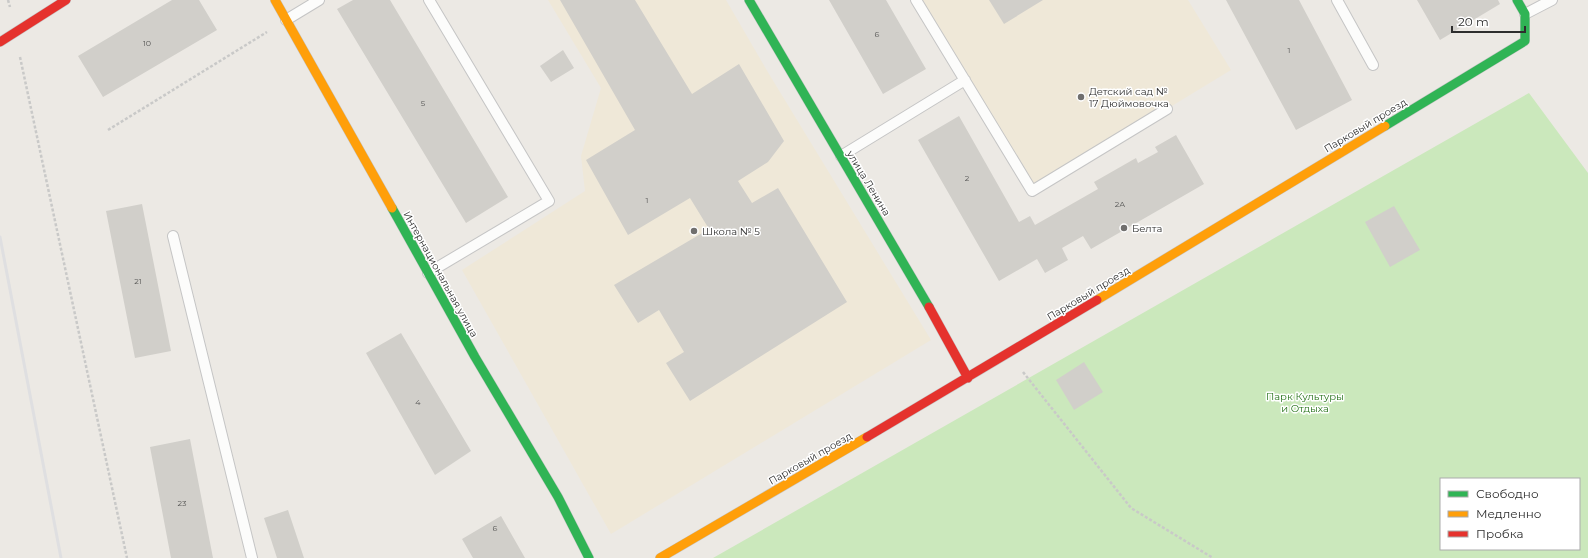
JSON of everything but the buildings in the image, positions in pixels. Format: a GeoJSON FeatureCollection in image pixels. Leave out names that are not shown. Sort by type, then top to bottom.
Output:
{"type":"FeatureCollection","features":[{"type":"Feature","properties":{"kind":"street"},"geometry":{"type":"LineString","coordinates":[[0,42],[15,34],[66,0]]}},
{"type":"Feature","properties":{"kind":"street","name":"Интернациональная улица"},"geometry":{"type":"LineString","coordinates":[[275,0],[475,357],[558,497],[589,558]]}},
{"type":"Feature","properties":{"kind":"street","name":"улица Ленина"},"geometry":{"type":"LineString","coordinates":[[748,0],[915,282],[968,378]]}},
{"type":"Feature","properties":{"kind":"street"},"geometry":{"type":"LineString","coordinates":[[1517,0],[1525,14]]}},
{"type":"Feature","properties":{"kind":"street","name":"Парковый проезд"},"geometry":{"type":"LineString","coordinates":[[660,558],[1009,354],[1525,41],[1525,14]]}},
{"type":"Feature","properties":{"kind":"lane"},"geometry":{"type":"LineString","coordinates":[[286,20],[319,0]]}},
{"type":"Feature","properties":{"kind":"lane"},"geometry":{"type":"LineString","coordinates":[[428,273],[549,201],[429,0]]}},
{"type":"Feature","properties":{"kind":"lane"},"geometry":{"type":"LineString","coordinates":[[916,0],[1032,191],[1167,109]]}},
{"type":"Feature","properties":{"kind":"lane"},"geometry":{"type":"LineString","coordinates":[[1337,0],[1373,65]]}},
{"type":"Feature","properties":{"kind":"lane"},"geometry":{"type":"LineString","coordinates":[[1525,14],[1552,0]]}},
{"type":"Feature","properties":{"kind":"lane"},"geometry":{"type":"LineString","coordinates":[[841,156],[965,80]]}},
{"type":"Feature","properties":{"kind":"lane"},"geometry":{"type":"LineString","coordinates":[[173,236],[252,558]]}},
{"type":"Feature","properties":{"kind":"path"},"geometry":{"type":"LineString","coordinates":[[108,130],[286,20]]}},
{"type":"Feature","properties":{"kind":"path"},"geometry":{"type":"LineString","coordinates":[[15,34],[127,558]]}},
{"type":"Feature","properties":{"kind":"path"},"geometry":{"type":"LineString","coordinates":[[1009,354],[1131,508],[1213,558]]}},
{"type":"Feature","properties":{"kind":"shaded area","name":"Школа № 5"},"geometry":{"type":"Polygon","coordinates":[[[548,0],[726,0],[769,74],[931,340],[611,534],[462,270],[585,191],[581,156],[601,88],[548,0]]]}},
{"type":"Feature","properties":{"kind":"shaded area","name":"Детский сад № 17 Дюймовочка"},"geometry":{"type":"Polygon","coordinates":[[[915,0],[1188,0],[1231,70],[1032,191],[915,0]]]}},
{"type":"Feature","properties":{"kind":"green space","name":"Парк Культуры и Отдыха"},"geometry":{"type":"Polygon","coordinates":[[[1529,93],[1588,173],[1588,558],[713,558],[1529,93]]]}},
{"type":"Feature","properties":{"kind":"railway"},"geometry":{"type":"LineString","coordinates":[[0,237],[61,558]]}},
{"type":"Feature","properties":{"kind":"traffic: fast"},"geometry":{"type":"LineString","coordinates":[[749,0],[929,307]]}},
{"type":"Feature","properties":{"kind":"traffic: fast"},"geometry":{"type":"LineString","coordinates":[[1385,126],[1525,41],[1525,14],[1517,0]]}},
{"type":"Feature","properties":{"kind":"traffic: fast"},"geometry":{"type":"LineString","coordinates":[[392,208],[475,357],[558,497],[589,558]]}},
{"type":"Feature","properties":{"kind":"traffic: slow"},"geometry":{"type":"LineString","coordinates":[[275,0],[392,208]]}},
{"type":"Feature","properties":{"kind":"traffic: slow"},"geometry":{"type":"LineString","coordinates":[[1097,300],[1385,126]]}},
{"type":"Feature","properties":{"kind":"traffic: slow"},"geometry":{"type":"LineString","coordinates":[[660,558],[867,437]]}},
{"type":"Feature","properties":{"kind":"traffic: jam"},"geometry":{"type":"LineString","coordinates":[[0,42],[66,0]]}},
{"type":"Feature","properties":{"kind":"traffic: jam"},"geometry":{"type":"LineString","coordinates":[[867,437],[1097,300]]}},
{"type":"Feature","properties":{"kind":"traffic: jam"},"geometry":{"type":"LineString","coordinates":[[929,307],[968,378]]}},
{"type":"Feature","properties":{"kind":"place","name":"Детский сад № 17 Дюймовочка"},"geometry":{"type":"Point","coordinates":[1081,97]}},
{"type":"Feature","properties":{"kind":"place","name":"Белта"},"geometry":{"type":"Point","coordinates":[1124,228]}},
{"type":"Feature","properties":{"kind":"place","name":"Школа № 5"},"geometry":{"type":"Point","coordinates":[694,231]}}]}
